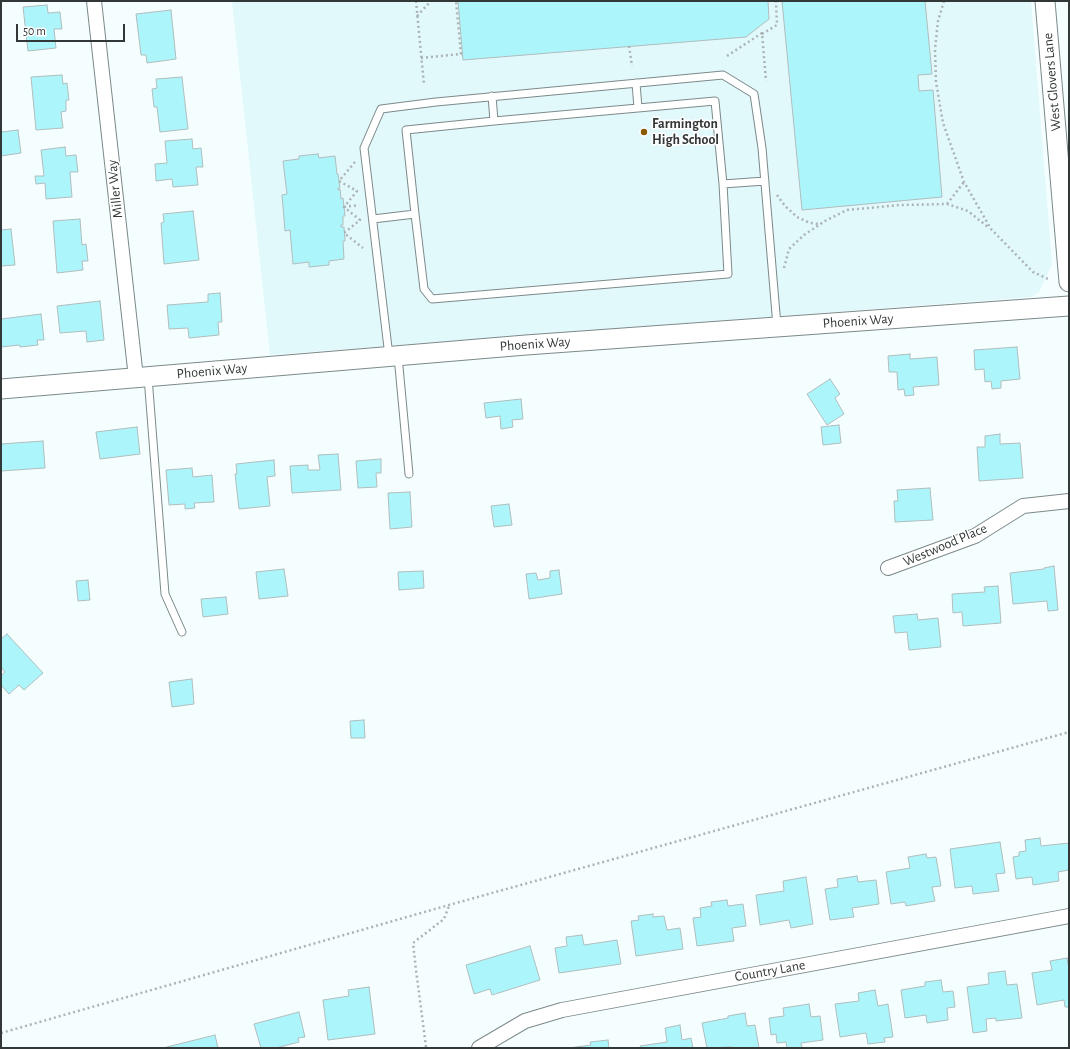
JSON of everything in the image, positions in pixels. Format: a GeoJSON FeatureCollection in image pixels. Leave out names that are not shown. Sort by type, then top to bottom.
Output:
{"type":"FeatureCollection","features":[{"type":"Feature","properties":{"kind":"street","name":"Miller Way"},"geometry":{"type":"LineString","coordinates":[[94,1],[142,377]]}},
{"type":"Feature","properties":{"kind":"street","name":"West Glovers Lane"},"geometry":{"type":"LineString","coordinates":[[1045,1],[1069,282]]}},
{"type":"Feature","properties":{"kind":"street","name":"Phoenix Way"},"geometry":{"type":"LineString","coordinates":[[1,389],[393,356],[1069,306]]}},
{"type":"Feature","properties":{"kind":"street","name":"Westwood Place"},"geometry":{"type":"LineString","coordinates":[[888,568],[975,536],[1023,506],[1069,501]]}},
{"type":"Feature","properties":{"kind":"street","name":"Country Lane"},"geometry":{"type":"LineString","coordinates":[[479,1048],[525,1021],[562,1010],[1069,916]]}},
{"type":"Feature","properties":{"kind":"lane"},"geometry":{"type":"LineString","coordinates":[[409,474],[364,148],[381,109],[492,96],[723,75],[754,94],[762,148],[777,327]]}},
{"type":"Feature","properties":{"kind":"lane"},"geometry":{"type":"LineString","coordinates":[[636,83],[638,108]]}},
{"type":"Feature","properties":{"kind":"lane"},"geometry":{"type":"LineString","coordinates":[[492,96],[494,121]]}},
{"type":"Feature","properties":{"kind":"lane"},"geometry":{"type":"LineString","coordinates":[[715,101],[723,184],[728,274],[432,299],[424,289],[406,130],[494,121],[715,101]]}},
{"type":"Feature","properties":{"kind":"lane"},"geometry":{"type":"LineString","coordinates":[[723,184],[765,181]]}},
{"type":"Feature","properties":{"kind":"lane"},"geometry":{"type":"LineString","coordinates":[[373,219],[415,214]]}},
{"type":"Feature","properties":{"kind":"lane"},"geometry":{"type":"LineString","coordinates":[[142,377],[165,594],[182,632]]}},
{"type":"Feature","properties":{"kind":"path"},"geometry":{"type":"LineString","coordinates":[[416,1],[424,85]]}},
{"type":"Feature","properties":{"kind":"path"},"geometry":{"type":"LineString","coordinates":[[417,16],[431,1]]}},
{"type":"Feature","properties":{"kind":"path"},"geometry":{"type":"LineString","coordinates":[[421,58],[461,54],[456,1]]}},
{"type":"Feature","properties":{"kind":"path"},"geometry":{"type":"LineString","coordinates":[[727,56],[762,33],[778,25],[776,1]]}},
{"type":"Feature","properties":{"kind":"path"},"geometry":{"type":"LineString","coordinates":[[944,1],[938,21],[935,49],[936,82],[943,123],[964,182],[991,229]]}},
{"type":"Feature","properties":{"kind":"path"},"geometry":{"type":"LineString","coordinates":[[762,34],[766,81]]}},
{"type":"Feature","properties":{"kind":"path"},"geometry":{"type":"LineString","coordinates":[[629,46],[632,66]]}},
{"type":"Feature","properties":{"kind":"path"},"geometry":{"type":"LineString","coordinates":[[344,207],[357,191],[339,181],[355,162]]}},
{"type":"Feature","properties":{"kind":"path"},"geometry":{"type":"LineString","coordinates":[[947,204],[964,182]]}},
{"type":"Feature","properties":{"kind":"path"},"geometry":{"type":"LineString","coordinates":[[776,193],[785,206],[797,217],[810,223],[820,224]]}},
{"type":"Feature","properties":{"kind":"path"},"geometry":{"type":"LineString","coordinates":[[784,273],[784,266],[789,249],[804,235],[820,224],[847,210],[900,205],[947,204],[968,211],[991,229],[1034,272],[1048,279]]}},
{"type":"Feature","properties":{"kind":"path"},"geometry":{"type":"LineString","coordinates":[[344,207],[359,205]]}},
{"type":"Feature","properties":{"kind":"path"},"geometry":{"type":"LineString","coordinates":[[344,207],[360,220],[344,234],[363,248]]}},
{"type":"Feature","properties":{"kind":"path"},"geometry":{"type":"LineString","coordinates":[[1,1033],[449,905],[1069,732]]}},
{"type":"Feature","properties":{"kind":"path"},"geometry":{"type":"LineString","coordinates":[[426,1047],[413,943],[444,919],[449,905]]}},
{"type":"Feature","properties":{"kind":"shaded area","name":"Farmington High School"},"geometry":{"type":"Polygon","coordinates":[[[232,1],[1031,1],[1052,264],[1039,292],[1031,297],[270,355],[232,1]]]}},
{"type":"Feature","properties":{"kind":"building"},"geometry":{"type":"Polygon","coordinates":[[[458,1],[768,1],[769,19],[746,37],[463,60],[458,1]]]}},
{"type":"Feature","properties":{"kind":"building"},"geometry":{"type":"Polygon","coordinates":[[[782,1],[925,1],[932,74],[918,75],[919,91],[933,90],[942,197],[802,210],[782,1]]]}},
{"type":"Feature","properties":{"kind":"building"},"geometry":{"type":"Polygon","coordinates":[[[47,5],[48,13],[60,12],[62,29],[54,29],[56,48],[28,51],[23,7],[47,5]]]}},
{"type":"Feature","properties":{"kind":"building"},"geometry":{"type":"Polygon","coordinates":[[[171,10],[176,59],[147,63],[146,55],[141,55],[136,14],[171,10]]]}},
{"type":"Feature","properties":{"kind":"building"},"geometry":{"type":"Polygon","coordinates":[[[62,75],[63,84],[67,83],[69,100],[66,100],[66,111],[61,112],[63,128],[36,130],[31,77],[62,75]]]}},
{"type":"Feature","properties":{"kind":"building"},"geometry":{"type":"Polygon","coordinates":[[[182,77],[188,129],[160,132],[157,107],[154,107],[152,89],[157,88],[156,79],[182,77]]]}},
{"type":"Feature","properties":{"kind":"building"},"geometry":{"type":"Polygon","coordinates":[[[18,130],[21,153],[1,156],[1,132],[18,130]]]}},
{"type":"Feature","properties":{"kind":"building"},"geometry":{"type":"Polygon","coordinates":[[[192,139],[193,149],[201,148],[203,167],[196,167],[198,185],[173,187],[172,179],[156,181],[155,164],[167,163],[165,141],[192,139]]]}},
{"type":"Feature","properties":{"kind":"building"},"geometry":{"type":"Polygon","coordinates":[[[65,147],[66,156],[76,155],[78,172],[70,172],[72,197],[46,199],[45,183],[36,184],[35,176],[44,176],[41,150],[65,147]]]}},
{"type":"Feature","properties":{"kind":"building"},"geometry":{"type":"Polygon","coordinates":[[[318,154],[319,158],[335,156],[340,188],[338,188],[338,190],[340,189],[341,199],[343,198],[345,216],[343,216],[343,225],[341,225],[341,227],[344,227],[344,259],[329,261],[329,265],[309,267],[309,262],[293,264],[290,230],[285,231],[282,195],[287,194],[283,161],[299,159],[299,156],[318,154]]]}},
{"type":"Feature","properties":{"kind":"building"},"geometry":{"type":"Polygon","coordinates":[[[193,211],[199,260],[164,264],[161,223],[164,222],[163,214],[193,211]]]}},
{"type":"Feature","properties":{"kind":"building"},"geometry":{"type":"Polygon","coordinates":[[[80,219],[82,245],[86,244],[88,261],[82,261],[83,270],[57,273],[53,221],[80,219]]]}},
{"type":"Feature","properties":{"kind":"building"},"geometry":{"type":"Polygon","coordinates":[[[11,229],[15,265],[1,266],[1,230],[11,229]]]}},
{"type":"Feature","properties":{"kind":"building"},"geometry":{"type":"Polygon","coordinates":[[[220,293],[222,322],[218,322],[219,335],[189,338],[188,328],[169,329],[167,305],[208,302],[208,294],[220,293]]]}},
{"type":"Feature","properties":{"kind":"building"},"geometry":{"type":"Polygon","coordinates":[[[100,301],[104,340],[87,342],[86,331],[60,333],[57,306],[100,301]]]}},
{"type":"Feature","properties":{"kind":"building"},"geometry":{"type":"Polygon","coordinates":[[[41,314],[44,340],[37,340],[38,345],[1,347],[1,319],[41,314]]]}},
{"type":"Feature","properties":{"kind":"building"},"geometry":{"type":"Polygon","coordinates":[[[1017,347],[1020,379],[1001,381],[1001,388],[992,389],[991,381],[985,382],[984,369],[975,370],[974,350],[1017,347]]]}},
{"type":"Feature","properties":{"kind":"building"},"geometry":{"type":"Polygon","coordinates":[[[910,354],[910,359],[937,357],[939,385],[913,387],[914,395],[905,396],[904,389],[898,390],[897,372],[889,372],[888,356],[910,354]]]}},
{"type":"Feature","properties":{"kind":"building"},"geometry":{"type":"Polygon","coordinates":[[[830,379],[840,394],[835,398],[844,414],[827,425],[807,394],[830,379]]]}},
{"type":"Feature","properties":{"kind":"building"},"geometry":{"type":"Polygon","coordinates":[[[521,399],[523,419],[512,420],[513,427],[501,429],[500,416],[486,418],[484,403],[521,399]]]}},
{"type":"Feature","properties":{"kind":"building"},"geometry":{"type":"Polygon","coordinates":[[[839,425],[841,443],[823,445],[821,427],[839,425]]]}},
{"type":"Feature","properties":{"kind":"building"},"geometry":{"type":"Polygon","coordinates":[[[137,427],[140,454],[100,459],[96,432],[137,427]]]}},
{"type":"Feature","properties":{"kind":"building"},"geometry":{"type":"Polygon","coordinates":[[[1000,434],[1000,444],[1020,443],[1023,478],[979,481],[977,447],[985,447],[985,436],[1000,434]]]}},
{"type":"Feature","properties":{"kind":"building"},"geometry":{"type":"Polygon","coordinates":[[[43,441],[45,468],[1,471],[1,444],[43,441]]]}},
{"type":"Feature","properties":{"kind":"building"},"geometry":{"type":"Polygon","coordinates":[[[338,454],[341,490],[292,493],[290,466],[308,465],[308,470],[320,470],[318,455],[338,454]]]}},
{"type":"Feature","properties":{"kind":"building"},"geometry":{"type":"Polygon","coordinates":[[[381,459],[381,473],[376,473],[377,487],[358,488],[356,461],[381,459]]]}},
{"type":"Feature","properties":{"kind":"building"},"geometry":{"type":"Polygon","coordinates":[[[274,460],[275,476],[267,477],[270,506],[239,509],[235,474],[237,474],[236,464],[274,460]]]}},
{"type":"Feature","properties":{"kind":"building"},"geometry":{"type":"Polygon","coordinates":[[[192,468],[193,477],[212,475],[214,502],[194,503],[195,508],[185,509],[185,504],[169,505],[166,470],[192,468]]]}},
{"type":"Feature","properties":{"kind":"building"},"geometry":{"type":"Polygon","coordinates":[[[930,488],[933,520],[895,522],[894,501],[898,501],[897,490],[930,488]]]}},
{"type":"Feature","properties":{"kind":"building"},"geometry":{"type":"Polygon","coordinates":[[[410,492],[412,527],[390,529],[388,493],[410,492]]]}},
{"type":"Feature","properties":{"kind":"building"},"geometry":{"type":"Polygon","coordinates":[[[509,504],[512,525],[494,527],[491,506],[509,504]]]}},
{"type":"Feature","properties":{"kind":"building"},"geometry":{"type":"Polygon","coordinates":[[[1054,566],[1058,610],[1048,611],[1047,601],[1013,604],[1010,573],[1044,569],[1054,566]]]}},
{"type":"Feature","properties":{"kind":"building"},"geometry":{"type":"Polygon","coordinates":[[[284,569],[288,596],[259,599],[256,572],[284,569]]]}},
{"type":"Feature","properties":{"kind":"building"},"geometry":{"type":"Polygon","coordinates":[[[559,570],[562,594],[529,599],[526,574],[536,573],[538,580],[550,578],[550,571],[559,570]]]}},
{"type":"Feature","properties":{"kind":"building"},"geometry":{"type":"Polygon","coordinates":[[[423,571],[424,588],[399,590],[398,572],[423,571]]]}},
{"type":"Feature","properties":{"kind":"building"},"geometry":{"type":"Polygon","coordinates":[[[88,580],[90,600],[78,601],[76,581],[88,580]]]}},
{"type":"Feature","properties":{"kind":"building"},"geometry":{"type":"Polygon","coordinates":[[[998,586],[1001,623],[963,626],[962,612],[953,613],[952,594],[985,592],[984,587],[998,586]]]}},
{"type":"Feature","properties":{"kind":"building"},"geometry":{"type":"Polygon","coordinates":[[[226,597],[228,614],[203,617],[201,599],[226,597]]]}},
{"type":"Feature","properties":{"kind":"building"},"geometry":{"type":"Polygon","coordinates":[[[917,614],[918,620],[938,618],[941,647],[909,650],[907,632],[895,633],[893,616],[917,614]]]}},
{"type":"Feature","properties":{"kind":"building"},"geometry":{"type":"Polygon","coordinates":[[[7,634],[43,673],[24,690],[19,685],[9,694],[1,685],[1,676],[5,672],[1,667],[1,639],[7,634]]]}},
{"type":"Feature","properties":{"kind":"building"},"geometry":{"type":"Polygon","coordinates":[[[192,679],[194,704],[172,707],[169,682],[192,679]]]}},
{"type":"Feature","properties":{"kind":"building"},"geometry":{"type":"Polygon","coordinates":[[[364,720],[365,738],[351,738],[350,721],[364,720]]]}},
{"type":"Feature","properties":{"kind":"building"},"geometry":{"type":"Polygon","coordinates":[[[1040,838],[1041,846],[1069,843],[1069,870],[1058,872],[1059,881],[1033,885],[1032,877],[1016,879],[1013,857],[1019,856],[1019,852],[1026,851],[1025,840],[1040,838]]]}},
{"type":"Feature","properties":{"kind":"building"},"geometry":{"type":"Polygon","coordinates":[[[1000,842],[1005,873],[996,874],[999,891],[973,894],[972,886],[955,888],[950,849],[1000,842]]]}},
{"type":"Feature","properties":{"kind":"building"},"geometry":{"type":"Polygon","coordinates":[[[926,854],[927,858],[936,857],[941,886],[932,887],[935,901],[906,906],[905,902],[891,904],[886,872],[910,868],[908,857],[926,854]]]}},
{"type":"Feature","properties":{"kind":"building"},"geometry":{"type":"Polygon","coordinates":[[[857,876],[858,882],[876,880],[879,904],[852,908],[854,917],[830,920],[825,889],[838,887],[837,879],[857,876]]]}},
{"type":"Feature","properties":{"kind":"building"},"geometry":{"type":"Polygon","coordinates":[[[806,877],[813,924],[791,928],[789,920],[760,925],[756,895],[784,891],[783,881],[806,877]]]}},
{"type":"Feature","properties":{"kind":"building"},"geometry":{"type":"Polygon","coordinates":[[[727,900],[728,906],[743,904],[746,926],[732,928],[734,941],[697,946],[693,918],[701,917],[700,908],[712,906],[711,902],[727,900]]]}},
{"type":"Feature","properties":{"kind":"building"},"geometry":{"type":"Polygon","coordinates":[[[653,914],[653,917],[664,916],[667,930],[680,928],[683,949],[636,956],[631,921],[639,920],[638,916],[653,914]]]}},
{"type":"Feature","properties":{"kind":"building"},"geometry":{"type":"Polygon","coordinates":[[[582,935],[584,945],[617,940],[621,964],[559,973],[555,948],[567,946],[566,937],[582,935]]]}},
{"type":"Feature","properties":{"kind":"building"},"geometry":{"type":"Polygon","coordinates":[[[530,946],[540,980],[492,995],[490,989],[474,994],[466,965],[530,946]]]}},
{"type":"Feature","properties":{"kind":"building"},"geometry":{"type":"Polygon","coordinates":[[[1067,958],[1069,968],[1069,1007],[1065,1007],[1064,1000],[1037,1005],[1032,973],[1052,970],[1050,961],[1067,958]]]}},
{"type":"Feature","properties":{"kind":"building"},"geometry":{"type":"Polygon","coordinates":[[[1005,971],[1007,985],[1017,984],[1022,1018],[996,1021],[996,1018],[986,1019],[987,1031],[973,1033],[967,987],[989,984],[988,973],[1005,971]]]}},
{"type":"Feature","properties":{"kind":"building"},"geometry":{"type":"Polygon","coordinates":[[[941,980],[943,992],[953,991],[955,1007],[947,1008],[948,1020],[927,1023],[926,1015],[905,1018],[901,990],[925,986],[925,982],[941,980]]]}},
{"type":"Feature","properties":{"kind":"building"},"geometry":{"type":"Polygon","coordinates":[[[369,987],[375,1034],[328,1040],[323,1000],[349,996],[348,990],[369,987]]]}},
{"type":"Feature","properties":{"kind":"building"},"geometry":{"type":"Polygon","coordinates":[[[875,990],[878,1006],[888,1004],[893,1037],[884,1038],[885,1042],[868,1044],[866,1033],[840,1037],[835,1004],[859,1001],[858,993],[875,990]]]}},
{"type":"Feature","properties":{"kind":"building"},"geometry":{"type":"Polygon","coordinates":[[[809,1004],[811,1017],[820,1016],[823,1040],[801,1043],[802,1048],[787,1048],[786,1042],[777,1043],[776,1034],[771,1035],[769,1018],[784,1016],[783,1008],[809,1004]]]}},
{"type":"Feature","properties":{"kind":"building"},"geometry":{"type":"Polygon","coordinates":[[[299,1012],[305,1037],[298,1038],[299,1042],[276,1048],[261,1048],[254,1024],[299,1012]]]}},
{"type":"Feature","properties":{"kind":"building"},"geometry":{"type":"Polygon","coordinates":[[[745,1013],[747,1026],[755,1025],[759,1048],[707,1048],[702,1023],[745,1013]]]}},
{"type":"Feature","properties":{"kind":"building"},"geometry":{"type":"Polygon","coordinates":[[[680,1025],[682,1040],[691,1038],[693,1048],[641,1048],[640,1046],[667,1042],[665,1028],[680,1025]]]}},
{"type":"Feature","properties":{"kind":"building"},"geometry":{"type":"Polygon","coordinates":[[[215,1035],[218,1048],[163,1048],[215,1035]]]}},
{"type":"Feature","properties":{"kind":"building"},"geometry":{"type":"Polygon","coordinates":[[[608,1040],[609,1048],[569,1048],[591,1045],[590,1042],[608,1040]]]}},
{"type":"Feature","properties":{"kind":"place","name":"Farmington High School"},"geometry":{"type":"Point","coordinates":[644,132]}}]}
